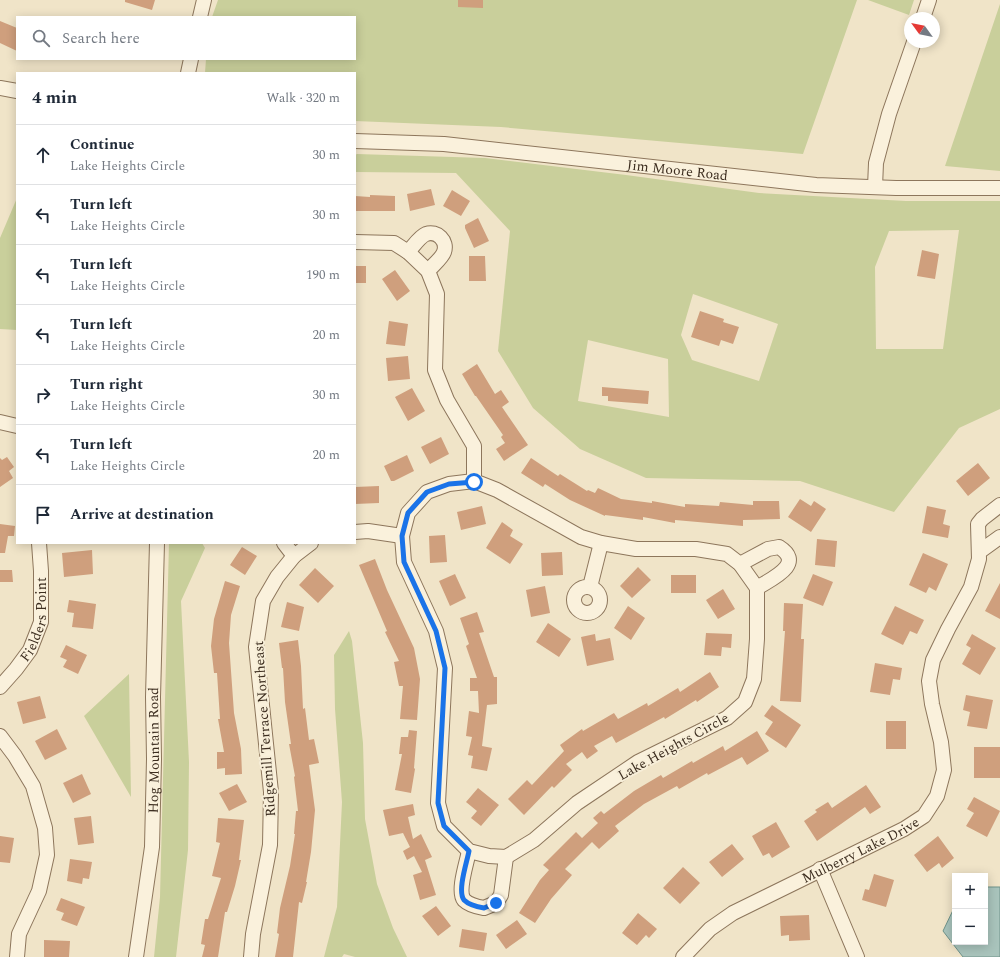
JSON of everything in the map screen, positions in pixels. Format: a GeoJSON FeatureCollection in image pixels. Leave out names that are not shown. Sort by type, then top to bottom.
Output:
{"type":"FeatureCollection","features":[{"type":"Feature","properties":{"kind":"street"},"geometry":{"type":"LineString","coordinates":[[200,16],[204,0]]}},
{"type":"Feature","properties":{"kind":"street"},"geometry":{"type":"LineString","coordinates":[[925,12],[929,0]]}},
{"type":"Feature","properties":{"kind":"street"},"geometry":{"type":"LineString","coordinates":[[875,187],[876,162],[889,114],[912,48]]}},
{"type":"Feature","properties":{"kind":"street"},"geometry":{"type":"LineString","coordinates":[[188,72],[191,60]]}},
{"type":"Feature","properties":{"kind":"street"},"geometry":{"type":"LineString","coordinates":[[0,88],[16,91]]}},
{"type":"Feature","properties":{"kind":"street","name":"Jim Moore Road"},"geometry":{"type":"LineString","coordinates":[[356,141],[444,144],[816,185],[1000,188]]}},
{"type":"Feature","properties":{"kind":"street"},"geometry":{"type":"LineString","coordinates":[[408,252],[426,234],[432,233],[438,235],[442,239],[445,246],[444,253],[428,271]]}},
{"type":"Feature","properties":{"kind":"street"},"geometry":{"type":"LineString","coordinates":[[356,242],[394,243],[408,252],[428,271],[438,294],[435,370],[447,400],[474,446],[474,482]]}},
{"type":"Feature","properties":{"kind":"street"},"geometry":{"type":"LineString","coordinates":[[0,422],[16,426]]}},
{"type":"Feature","properties":{"kind":"street"},"geometry":{"type":"LineString","coordinates":[[469,851],[461,891],[464,900],[473,905],[484,908],[496,903],[501,895],[506,857],[489,856],[469,851],[444,826],[438,803],[445,668],[436,631],[404,562],[402,536],[408,513],[427,492],[449,484],[474,482],[497,490],[580,537],[601,543],[636,549],[696,549],[727,554],[740,564],[757,588],[782,572],[787,567],[789,560],[786,552],[779,547],[768,549],[740,564]]}},
{"type":"Feature","properties":{"kind":"street","name":"Mulberry Lake Drive"},"geometry":{"type":"LineString","coordinates":[[683,957],[710,929],[732,913],[904,829],[924,816],[937,796],[944,770],[941,742],[932,704],[929,681],[933,660],[971,587],[979,559],[978,524],[1000,505]]}},
{"type":"Feature","properties":{"kind":"street"},"geometry":{"type":"LineString","coordinates":[[356,532],[368,531],[402,536]]}},
{"type":"Feature","properties":{"kind":"street"},"geometry":{"type":"LineString","coordinates":[[979,552],[1000,537]]}},
{"type":"Feature","properties":{"kind":"street"},"geometry":{"type":"LineString","coordinates":[[590,587],[601,543]]}},
{"type":"Feature","properties":{"kind":"street","name":"Fielders Point"},"geometry":{"type":"LineString","coordinates":[[0,687],[30,650],[41,622],[41,571],[39,544]]}},
{"type":"Feature","properties":{"kind":"street","name":"Hog Mountain Road"},"geometry":{"type":"LineString","coordinates":[[136,957],[152,847],[154,759],[153,697],[157,544]]}},
{"type":"Feature","properties":{"kind":"street"},"geometry":{"type":"LineString","coordinates":[[285,544],[294,556]]}},
{"type":"Feature","properties":{"kind":"street","name":"Ridgemill Terrace Northeast"},"geometry":{"type":"LineString","coordinates":[[251,957],[253,934],[270,845],[271,792],[256,647],[263,601],[277,576],[294,556],[310,544]]}},
{"type":"Feature","properties":{"kind":"street","name":"Lake Heights Circle"},"geometry":{"type":"LineString","coordinates":[[506,857],[534,840],[577,803],[632,766],[727,718],[745,702],[754,679],[757,639],[757,588]]}},
{"type":"Feature","properties":{"kind":"street"},"geometry":{"type":"LineString","coordinates":[[0,736],[15,756],[33,786],[45,828],[47,855],[44,870],[39,891],[19,934],[17,957]]}},
{"type":"Feature","properties":{"kind":"street"},"geometry":{"type":"LineString","coordinates":[[820,869],[857,957]]}},
{"type":"Feature","properties":{"kind":"green space"},"geometry":{"type":"Polygon","coordinates":[[[218,0],[857,0],[803,154],[501,127],[356,121],[356,72],[205,72],[206,60],[356,60],[356,16],[212,16],[218,0]]]}},
{"type":"Feature","properties":{"kind":"green space"},"geometry":{"type":"Polygon","coordinates":[[[868,0],[914,0],[910,12],[904,13],[868,0]]]}},
{"type":"Feature","properties":{"kind":"green space"},"geometry":{"type":"Polygon","coordinates":[[[1000,4],[1000,171],[945,166],[1000,4]]]}},
{"type":"Feature","properties":{"kind":"green space"},"geometry":{"type":"Polygon","coordinates":[[[356,154],[485,158],[759,193],[906,201],[1000,201],[1000,409],[959,428],[894,512],[800,481],[646,478],[580,449],[533,408],[498,351],[510,231],[456,173],[356,172],[356,154]],[[959,230],[889,231],[875,267],[876,349],[943,349],[959,230]],[[693,294],[681,335],[692,360],[759,381],[778,324],[693,294]],[[588,340],[578,401],[669,417],[668,359],[588,340]]]}},
{"type":"Feature","properties":{"kind":"green space"},"geometry":{"type":"Polygon","coordinates":[[[16,200],[16,330],[0,329],[0,238],[16,200]]]}},
{"type":"Feature","properties":{"kind":"green space"},"geometry":{"type":"Polygon","coordinates":[[[169,544],[203,544],[205,548],[181,601],[189,762],[188,850],[176,957],[154,957],[160,897],[169,544]]]}},
{"type":"Feature","properties":{"kind":"green space"},"geometry":{"type":"Polygon","coordinates":[[[349,631],[352,641],[363,743],[365,819],[377,884],[393,928],[407,957],[355,957],[344,954],[342,957],[324,957],[337,907],[342,802],[335,709],[334,655],[349,631]]]}},
{"type":"Feature","properties":{"kind":"green space"},"geometry":{"type":"Polygon","coordinates":[[[129,674],[131,797],[84,716],[129,674]]]}},
{"type":"Feature","properties":{"kind":"water"},"geometry":{"type":"Polygon","coordinates":[[[988,887],[1000,887],[1000,957],[963,957],[954,945],[988,945],[988,887]]]}},
{"type":"Feature","properties":{"kind":"water"},"geometry":{"type":"Polygon","coordinates":[[[952,912],[952,943],[943,931],[952,912]]]}},
{"type":"Feature","properties":{"kind":"building"},"geometry":{"type":"Polygon","coordinates":[[[125,0],[155,0],[152,10],[125,2],[125,0]]]}},
{"type":"Feature","properties":{"kind":"building"},"geometry":{"type":"Polygon","coordinates":[[[458,0],[483,0],[483,8],[458,7],[458,0]]]}},
{"type":"Feature","properties":{"kind":"building"},"geometry":{"type":"Polygon","coordinates":[[[0,21],[16,28],[16,51],[0,43],[0,21]]]}},
{"type":"Feature","properties":{"kind":"building"},"geometry":{"type":"Polygon","coordinates":[[[431,189],[435,205],[410,211],[407,194],[431,189]]]}},
{"type":"Feature","properties":{"kind":"building"},"geometry":{"type":"Polygon","coordinates":[[[452,190],[470,201],[461,216],[443,206],[452,190]]]}},
{"type":"Feature","properties":{"kind":"building"},"geometry":{"type":"Polygon","coordinates":[[[370,195],[395,196],[395,211],[356,211],[356,196],[370,197],[370,195]]]}},
{"type":"Feature","properties":{"kind":"building"},"geometry":{"type":"Polygon","coordinates":[[[478,218],[489,241],[474,248],[465,225],[478,218]]]}},
{"type":"Feature","properties":{"kind":"building"},"geometry":{"type":"Polygon","coordinates":[[[922,250],[939,254],[935,279],[917,276],[922,250]]]}},
{"type":"Feature","properties":{"kind":"building"},"geometry":{"type":"Polygon","coordinates":[[[469,256],[485,256],[486,281],[469,281],[469,256]]]}},
{"type":"Feature","properties":{"kind":"building"},"geometry":{"type":"Polygon","coordinates":[[[356,266],[366,266],[366,283],[356,283],[356,266]]]}},
{"type":"Feature","properties":{"kind":"building"},"geometry":{"type":"Polygon","coordinates":[[[395,270],[410,291],[397,301],[382,279],[395,270]]]}},
{"type":"Feature","properties":{"kind":"building"},"geometry":{"type":"Polygon","coordinates":[[[700,311],[724,319],[723,322],[739,327],[733,344],[721,340],[719,346],[691,337],[700,311]]]}},
{"type":"Feature","properties":{"kind":"building"},"geometry":{"type":"Polygon","coordinates":[[[389,321],[408,324],[405,346],[386,344],[389,321]]]}},
{"type":"Feature","properties":{"kind":"building"},"geometry":{"type":"Polygon","coordinates":[[[408,356],[410,379],[388,381],[386,358],[408,356]]]}},
{"type":"Feature","properties":{"kind":"building"},"geometry":{"type":"Polygon","coordinates":[[[477,364],[495,394],[501,390],[509,402],[502,407],[528,445],[504,461],[496,449],[505,443],[501,437],[503,435],[475,396],[462,374],[477,364]]]}},
{"type":"Feature","properties":{"kind":"building"},"geometry":{"type":"Polygon","coordinates":[[[602,387],[649,391],[648,404],[608,401],[608,396],[602,396],[602,387]]]}},
{"type":"Feature","properties":{"kind":"building"},"geometry":{"type":"Polygon","coordinates":[[[412,388],[425,411],[408,421],[395,397],[412,388]]]}},
{"type":"Feature","properties":{"kind":"building"},"geometry":{"type":"Polygon","coordinates":[[[441,437],[449,454],[430,464],[421,447],[441,437]]]}},
{"type":"Feature","properties":{"kind":"building"},"geometry":{"type":"Polygon","coordinates":[[[407,455],[414,471],[391,481],[384,466],[407,455]]]}},
{"type":"Feature","properties":{"kind":"building"},"geometry":{"type":"Polygon","coordinates":[[[7,457],[14,467],[9,471],[13,478],[0,487],[0,458],[2,460],[7,457]]]}},
{"type":"Feature","properties":{"kind":"building"},"geometry":{"type":"Polygon","coordinates":[[[531,458],[558,476],[560,474],[587,491],[588,490],[595,493],[598,488],[621,499],[652,503],[652,501],[685,507],[685,504],[719,506],[720,502],[753,505],[753,501],[779,501],[780,519],[743,520],[743,526],[675,520],[675,523],[643,517],[643,520],[605,516],[570,500],[545,484],[543,487],[521,473],[531,458]]]}},
{"type":"Feature","properties":{"kind":"building"},"geometry":{"type":"Polygon","coordinates":[[[978,463],[990,478],[968,496],[956,481],[978,463]]]}},
{"type":"Feature","properties":{"kind":"building"},"geometry":{"type":"Polygon","coordinates":[[[379,486],[379,503],[356,504],[356,487],[379,486]]]}},
{"type":"Feature","properties":{"kind":"building"},"geometry":{"type":"Polygon","coordinates":[[[800,499],[811,506],[814,501],[826,509],[811,532],[788,517],[800,499]]]}},
{"type":"Feature","properties":{"kind":"building"},"geometry":{"type":"Polygon","coordinates":[[[482,506],[486,524],[461,530],[457,512],[482,506]]]}},
{"type":"Feature","properties":{"kind":"building"},"geometry":{"type":"Polygon","coordinates":[[[927,506],[946,510],[943,524],[950,526],[948,538],[922,533],[927,506]]]}},
{"type":"Feature","properties":{"kind":"building"},"geometry":{"type":"Polygon","coordinates":[[[502,522],[513,530],[510,536],[523,544],[510,564],[486,548],[502,522]]]}},
{"type":"Feature","properties":{"kind":"building"},"geometry":{"type":"Polygon","coordinates":[[[0,524],[15,526],[14,536],[8,536],[5,553],[0,553],[0,524]]]}},
{"type":"Feature","properties":{"kind":"building"},"geometry":{"type":"Polygon","coordinates":[[[445,535],[447,562],[430,563],[429,536],[445,535]]]}},
{"type":"Feature","properties":{"kind":"building"},"geometry":{"type":"Polygon","coordinates":[[[817,539],[837,541],[835,567],[815,565],[817,539]]]}},
{"type":"Feature","properties":{"kind":"building"},"geometry":{"type":"Polygon","coordinates":[[[242,547],[257,556],[245,575],[230,565],[242,547]]]}},
{"type":"Feature","properties":{"kind":"building"},"geometry":{"type":"Polygon","coordinates":[[[92,550],[93,574],[64,577],[62,553],[92,550]]]}},
{"type":"Feature","properties":{"kind":"building"},"geometry":{"type":"Polygon","coordinates":[[[562,552],[563,575],[542,576],[541,553],[562,552]]]}},
{"type":"Feature","properties":{"kind":"building"},"geometry":{"type":"Polygon","coordinates":[[[923,553],[948,564],[936,591],[929,587],[926,593],[909,585],[923,553]]]}},
{"type":"Feature","properties":{"kind":"building"},"geometry":{"type":"Polygon","coordinates":[[[375,559],[387,590],[414,648],[420,679],[417,720],[400,719],[403,686],[399,686],[394,662],[399,661],[385,632],[387,631],[359,565],[375,559]]]}},
{"type":"Feature","properties":{"kind":"building"},"geometry":{"type":"Polygon","coordinates":[[[638,567],[651,580],[632,598],[620,586],[638,567]]]}},
{"type":"Feature","properties":{"kind":"building"},"geometry":{"type":"Polygon","coordinates":[[[315,568],[334,586],[318,603],[299,585],[315,568]]]}},
{"type":"Feature","properties":{"kind":"building"},"geometry":{"type":"Polygon","coordinates":[[[0,570],[12,570],[13,582],[0,582],[0,570]]]}},
{"type":"Feature","properties":{"kind":"building"},"geometry":{"type":"Polygon","coordinates":[[[455,574],[466,598],[450,606],[439,581],[455,574]]]}},
{"type":"Feature","properties":{"kind":"building"},"geometry":{"type":"Polygon","coordinates":[[[813,574],[833,582],[823,606],[803,598],[813,574]]]}},
{"type":"Feature","properties":{"kind":"building"},"geometry":{"type":"Polygon","coordinates":[[[671,575],[696,575],[696,593],[671,593],[671,575]]]}},
{"type":"Feature","properties":{"kind":"building"},"geometry":{"type":"Polygon","coordinates":[[[225,581],[240,586],[231,615],[229,643],[234,713],[241,749],[242,774],[225,775],[225,768],[217,769],[217,752],[224,752],[218,719],[220,719],[217,673],[214,673],[211,646],[214,619],[225,581]]]}},
{"type":"Feature","properties":{"kind":"building"},"geometry":{"type":"Polygon","coordinates":[[[1000,583],[1000,619],[985,611],[1000,583]]]}},
{"type":"Feature","properties":{"kind":"building"},"geometry":{"type":"Polygon","coordinates":[[[545,586],[550,613],[531,617],[526,590],[545,586]]]}},
{"type":"Feature","properties":{"kind":"building"},"geometry":{"type":"Polygon","coordinates":[[[723,589],[735,609],[718,619],[706,600],[723,589]]]}},
{"type":"Feature","properties":{"kind":"building"},"geometry":{"type":"Polygon","coordinates":[[[69,600],[96,604],[93,629],[72,627],[74,613],[67,612],[69,600]]]}},
{"type":"Feature","properties":{"kind":"building"},"geometry":{"type":"Polygon","coordinates":[[[287,602],[304,607],[299,631],[281,627],[287,602]]]}},
{"type":"Feature","properties":{"kind":"building"},"geometry":{"type":"Polygon","coordinates":[[[784,603],[803,604],[801,639],[804,639],[801,702],[780,701],[785,631],[783,631],[784,603]]]}},
{"type":"Feature","properties":{"kind":"building"},"geometry":{"type":"Polygon","coordinates":[[[628,606],[645,618],[631,640],[614,628],[628,606]]]}},
{"type":"Feature","properties":{"kind":"building"},"geometry":{"type":"Polygon","coordinates":[[[895,606],[924,620],[917,634],[910,631],[903,645],[881,634],[895,606]]]}},
{"type":"Feature","properties":{"kind":"building"},"geometry":{"type":"Polygon","coordinates":[[[477,612],[484,632],[479,633],[494,677],[497,677],[497,704],[487,705],[482,746],[492,748],[487,771],[471,768],[473,756],[468,755],[472,737],[466,736],[469,711],[479,713],[478,691],[470,691],[470,678],[477,678],[466,646],[469,644],[460,618],[477,612]]]}},
{"type":"Feature","properties":{"kind":"building"},"geometry":{"type":"Polygon","coordinates":[[[548,623],[571,639],[559,657],[536,642],[548,623]]]}},
{"type":"Feature","properties":{"kind":"building"},"geometry":{"type":"Polygon","coordinates":[[[706,633],[732,634],[731,648],[722,647],[721,656],[704,655],[706,633]]]}},
{"type":"Feature","properties":{"kind":"building"},"geometry":{"type":"Polygon","coordinates":[[[595,634],[596,641],[610,638],[614,660],[587,666],[581,637],[595,634]]]}},
{"type":"Feature","properties":{"kind":"building"},"geometry":{"type":"Polygon","coordinates":[[[972,634],[996,648],[980,675],[962,664],[971,648],[966,645],[972,634]]]}},
{"type":"Feature","properties":{"kind":"building"},"geometry":{"type":"Polygon","coordinates":[[[298,640],[303,709],[305,708],[309,740],[314,739],[319,763],[309,765],[315,810],[307,882],[302,903],[299,902],[293,957],[275,957],[279,934],[277,933],[280,908],[290,866],[295,834],[296,811],[298,811],[295,776],[289,744],[291,744],[279,643],[298,640]]]}},
{"type":"Feature","properties":{"kind":"building"},"geometry":{"type":"Polygon","coordinates":[[[66,645],[87,655],[78,674],[63,667],[67,660],[60,657],[66,645]]]}},
{"type":"Feature","properties":{"kind":"building"},"geometry":{"type":"Polygon","coordinates":[[[875,663],[902,668],[900,680],[893,679],[890,695],[870,692],[875,663]]]}},
{"type":"Feature","properties":{"kind":"building"},"geometry":{"type":"Polygon","coordinates":[[[710,672],[719,687],[697,702],[696,700],[665,719],[664,717],[616,743],[612,736],[594,746],[598,751],[587,759],[582,752],[566,764],[572,770],[554,788],[552,786],[524,815],[508,799],[527,780],[532,785],[564,751],[560,745],[582,729],[583,731],[614,713],[618,719],[647,703],[648,706],[678,688],[680,692],[710,672]]]}},
{"type":"Feature","properties":{"kind":"building"},"geometry":{"type":"Polygon","coordinates":[[[966,695],[993,700],[987,729],[967,726],[970,712],[963,710],[966,695]]]}},
{"type":"Feature","properties":{"kind":"building"},"geometry":{"type":"Polygon","coordinates":[[[40,696],[46,718],[23,724],[17,702],[40,696]]]}},
{"type":"Feature","properties":{"kind":"building"},"geometry":{"type":"Polygon","coordinates":[[[772,705],[801,725],[786,748],[765,734],[773,722],[764,716],[772,705]]]}},
{"type":"Feature","properties":{"kind":"building"},"geometry":{"type":"Polygon","coordinates":[[[886,721],[906,721],[906,749],[886,749],[886,721]]]}},
{"type":"Feature","properties":{"kind":"building"},"geometry":{"type":"Polygon","coordinates":[[[57,729],[67,749],[45,760],[35,741],[57,729]]]}},
{"type":"Feature","properties":{"kind":"building"},"geometry":{"type":"Polygon","coordinates":[[[409,730],[417,731],[415,769],[411,793],[395,790],[402,754],[399,754],[401,737],[408,737],[409,730]]]}},
{"type":"Feature","properties":{"kind":"building"},"geometry":{"type":"Polygon","coordinates":[[[757,731],[769,751],[747,765],[742,757],[708,775],[707,773],[679,789],[677,786],[644,804],[615,826],[619,831],[599,849],[592,842],[565,869],[572,875],[551,899],[535,923],[519,913],[540,880],[549,870],[543,865],[576,832],[582,838],[598,823],[593,818],[601,811],[604,814],[634,791],[661,775],[663,778],[692,761],[693,763],[723,746],[725,751],[757,731]]]}},
{"type":"Feature","properties":{"kind":"building"},"geometry":{"type":"Polygon","coordinates":[[[974,747],[1000,747],[1000,778],[974,778],[974,747]]]}},
{"type":"Feature","properties":{"kind":"building"},"geometry":{"type":"Polygon","coordinates":[[[82,774],[91,794],[73,803],[63,783],[82,774]]]}},
{"type":"Feature","properties":{"kind":"building"},"geometry":{"type":"Polygon","coordinates":[[[237,784],[247,802],[229,811],[219,793],[237,784]]]}},
{"type":"Feature","properties":{"kind":"building"},"geometry":{"type":"Polygon","coordinates":[[[866,785],[881,807],[870,814],[865,807],[817,841],[804,821],[817,812],[815,810],[828,802],[832,808],[866,785]]]}},
{"type":"Feature","properties":{"kind":"building"},"geometry":{"type":"Polygon","coordinates":[[[478,788],[499,805],[481,826],[471,818],[477,811],[466,802],[478,788]]]}},
{"type":"Feature","properties":{"kind":"building"},"geometry":{"type":"Polygon","coordinates":[[[974,797],[1000,811],[987,837],[966,826],[974,813],[967,809],[974,797]]]}},
{"type":"Feature","properties":{"kind":"building"},"geometry":{"type":"Polygon","coordinates":[[[413,804],[415,815],[408,817],[413,839],[421,834],[432,857],[425,860],[436,895],[420,900],[413,875],[422,872],[414,856],[407,860],[403,851],[410,847],[403,833],[389,836],[383,810],[413,804]]]}},
{"type":"Feature","properties":{"kind":"building"},"geometry":{"type":"Polygon","coordinates":[[[91,816],[94,843],[78,845],[74,818],[91,816]]]}},
{"type":"Feature","properties":{"kind":"building"},"geometry":{"type":"Polygon","coordinates":[[[218,818],[244,820],[239,860],[241,860],[227,912],[225,912],[218,957],[202,957],[205,945],[201,944],[205,919],[208,919],[221,878],[212,876],[220,843],[216,842],[218,818]]]}},
{"type":"Feature","properties":{"kind":"building"},"geometry":{"type":"Polygon","coordinates":[[[776,822],[790,847],[772,858],[769,853],[763,856],[752,836],[776,822]]]}},
{"type":"Feature","properties":{"kind":"building"},"geometry":{"type":"Polygon","coordinates":[[[0,836],[14,838],[10,863],[0,862],[0,836]]]}},
{"type":"Feature","properties":{"kind":"building"},"geometry":{"type":"Polygon","coordinates":[[[938,836],[954,858],[942,868],[939,863],[927,872],[914,855],[938,836]]]}},
{"type":"Feature","properties":{"kind":"building"},"geometry":{"type":"Polygon","coordinates":[[[732,844],[744,859],[722,877],[709,862],[732,844]]]}},
{"type":"Feature","properties":{"kind":"building"},"geometry":{"type":"Polygon","coordinates":[[[70,859],[92,862],[89,879],[83,878],[82,884],[67,881],[70,859]]]}},
{"type":"Feature","properties":{"kind":"building"},"geometry":{"type":"Polygon","coordinates":[[[683,867],[700,883],[680,904],[663,888],[683,867]]]}},
{"type":"Feature","properties":{"kind":"building"},"geometry":{"type":"Polygon","coordinates":[[[874,874],[894,880],[886,907],[862,900],[865,889],[869,890],[874,874]]]}},
{"type":"Feature","properties":{"kind":"building"},"geometry":{"type":"Polygon","coordinates":[[[61,898],[85,907],[77,926],[61,920],[64,913],[56,910],[61,898]]]}},
{"type":"Feature","properties":{"kind":"building"},"geometry":{"type":"Polygon","coordinates":[[[436,906],[451,926],[438,936],[422,916],[436,906]]]}},
{"type":"Feature","properties":{"kind":"building"},"geometry":{"type":"Polygon","coordinates":[[[638,913],[657,929],[649,938],[646,935],[637,945],[622,933],[638,913]]]}},
{"type":"Feature","properties":{"kind":"building"},"geometry":{"type":"Polygon","coordinates":[[[809,915],[810,940],[789,941],[789,935],[781,936],[780,916],[809,915]]]}},
{"type":"Feature","properties":{"kind":"building"},"geometry":{"type":"Polygon","coordinates":[[[517,920],[527,934],[506,949],[496,935],[517,920]]]}},
{"type":"Feature","properties":{"kind":"building"},"geometry":{"type":"Polygon","coordinates":[[[462,929],[487,933],[484,951],[459,947],[462,929]]]}},
{"type":"Feature","properties":{"kind":"building"},"geometry":{"type":"Polygon","coordinates":[[[44,940],[70,941],[69,957],[44,957],[44,940]]]}},
{"type":"Feature","properties":{"kind":"route"},"geometry":{"type":"LineString","coordinates":[[474,482],[449,484],[427,492],[408,513],[402,536],[404,562],[436,631],[445,668],[438,803],[444,826],[469,851],[461,891],[464,900],[473,905],[484,908],[496,903]]}}]}
